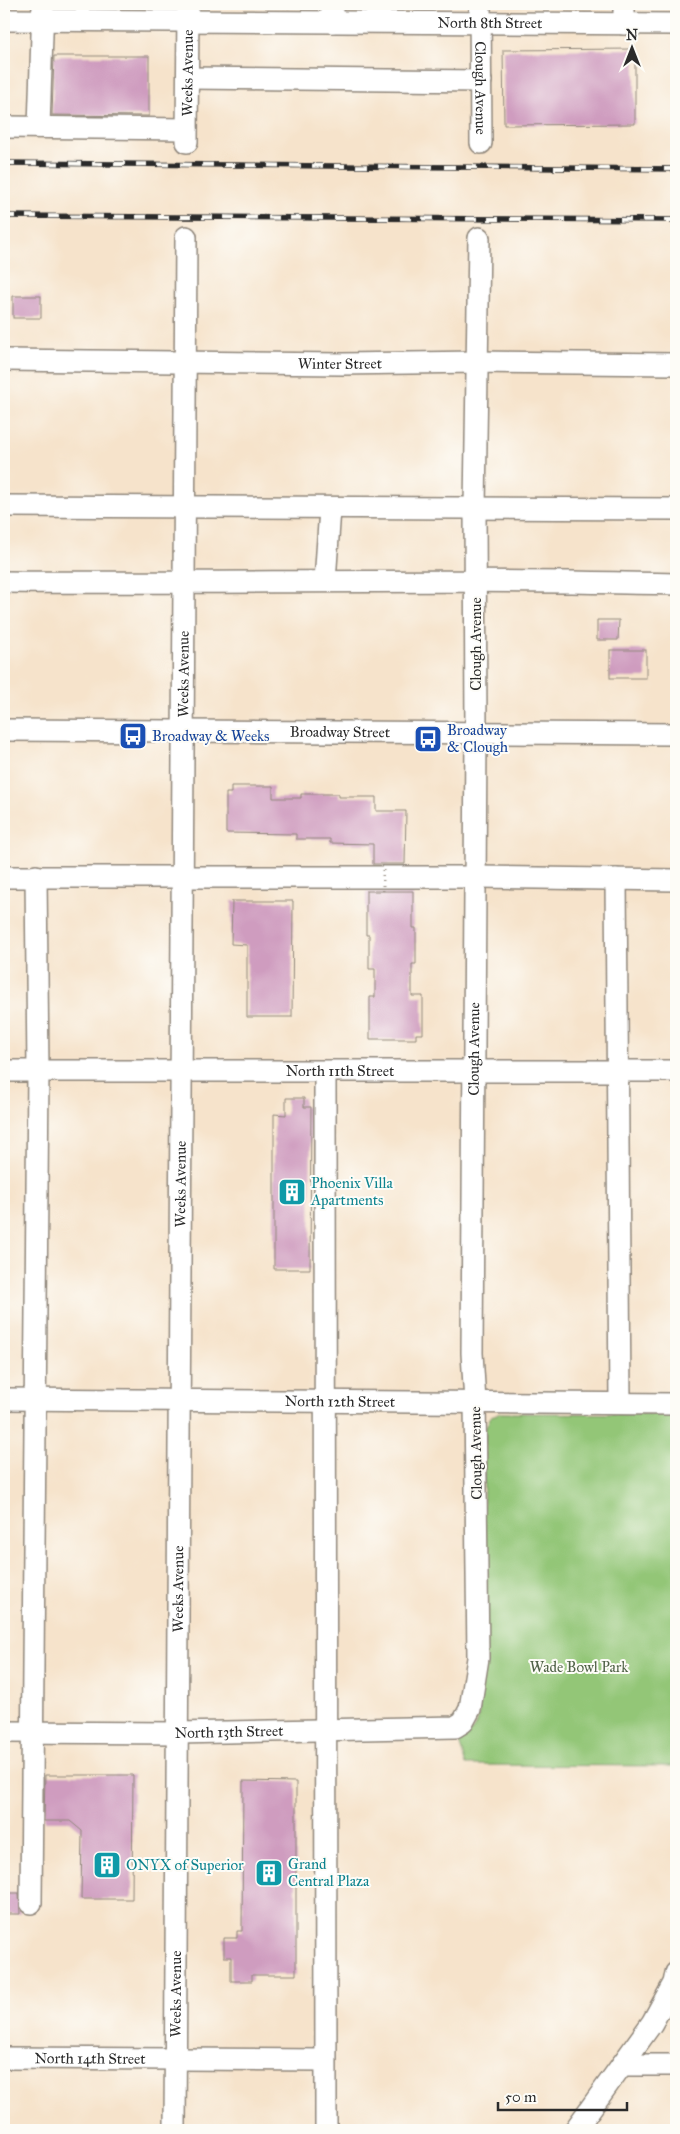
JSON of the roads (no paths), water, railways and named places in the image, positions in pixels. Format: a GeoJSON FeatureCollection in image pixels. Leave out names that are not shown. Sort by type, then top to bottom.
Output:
{"type":"FeatureCollection","features":[{"type":"Feature","properties":{"kind":"street","name":"North 8th Street"},"geometry":{"type":"LineString","coordinates":[[4,20],[43,12],[624,14],[676,24]]}},
{"type":"Feature","properties":{"kind":"street"},"geometry":{"type":"LineString","coordinates":[[4,126],[40,127],[43,12]]}},
{"type":"Feature","properties":{"kind":"street","name":"Weeks Avenue"},"geometry":{"type":"LineString","coordinates":[[40,127],[187,135],[188,13]]}},
{"type":"Feature","properties":{"kind":"street","name":"Clough Avenue"},"geometry":{"type":"LineString","coordinates":[[480,14],[481,143]]}},
{"type":"Feature","properties":{"kind":"street"},"geometry":{"type":"LineString","coordinates":[[188,78],[481,81]]}},
{"type":"Feature","properties":{"kind":"street","name":"Weeks Avenue"},"geometry":{"type":"LineString","coordinates":[[175,2130],[186,237]]}},
{"type":"Feature","properties":{"kind":"street","name":"Clough Avenue"},"geometry":{"type":"LineString","coordinates":[[454,1727],[463,1722],[470,1709],[478,1658],[475,1402],[472,1353],[472,1072],[476,877],[475,508],[478,238]]}},
{"type":"Feature","properties":{"kind":"street","name":"Winter Street"},"geometry":{"type":"LineString","coordinates":[[4,360],[342,364],[477,362],[676,364]]}},
{"type":"Feature","properties":{"kind":"street"},"geometry":{"type":"LineString","coordinates":[[4,506],[185,506],[330,509],[676,509]]}},
{"type":"Feature","properties":{"kind":"street"},"geometry":{"type":"LineString","coordinates":[[326,581],[330,509]]}},
{"type":"Feature","properties":{"kind":"street"},"geometry":{"type":"LineString","coordinates":[[4,582],[184,583],[326,581],[676,584]]}},
{"type":"Feature","properties":{"kind":"street","name":"Broadway Street"},"geometry":{"type":"LineString","coordinates":[[4,730],[676,734]]}},
{"type":"Feature","properties":{"kind":"street"},"geometry":{"type":"LineString","coordinates":[[31,1903],[38,1071],[36,876]]}},
{"type":"Feature","properties":{"kind":"street"},"geometry":{"type":"LineString","coordinates":[[4,877],[182,879],[476,877],[676,880]]}},
{"type":"Feature","properties":{"kind":"street"},"geometry":{"type":"LineString","coordinates":[[616,879],[620,1402]]}},
{"type":"Feature","properties":{"kind":"street","name":"North 11th Street"},"geometry":{"type":"LineString","coordinates":[[4,1070],[182,1072],[676,1071]]}},
{"type":"Feature","properties":{"kind":"street"},"geometry":{"type":"LineString","coordinates":[[325,1072],[326,2130]]}},
{"type":"Feature","properties":{"kind":"street","name":"North 12th Street"},"geometry":{"type":"LineString","coordinates":[[4,1399],[620,1402],[676,1404]]}},
{"type":"Feature","properties":{"kind":"street","name":"North 13th Street"},"geometry":{"type":"LineString","coordinates":[[4,1732],[178,1733],[454,1727]]}},
{"type":"Feature","properties":{"kind":"street"},"geometry":{"type":"LineString","coordinates":[[575,2130],[652,2022],[674,1983],[676,1973]]}},
{"type":"Feature","properties":{"kind":"street","name":"North 14th Street"},"geometry":{"type":"LineString","coordinates":[[4,2058],[326,2060]]}},
{"type":"Feature","properties":{"kind":"street"},"geometry":{"type":"LineString","coordinates":[[622,2064],[676,2065]]}},
{"type":"Feature","properties":{"kind":"railway"},"geometry":{"type":"LineString","coordinates":[[4,163],[676,169]]}},
{"type":"Feature","properties":{"kind":"railway"},"geometry":{"type":"LineString","coordinates":[[4,216],[676,220]]}},
{"type":"Feature","properties":{"kind":"place","name":"Broadway & Weeks"},"geometry":{"type":"Point","coordinates":[133,736]}},
{"type":"Feature","properties":{"kind":"place","name":"Broadway & Clough"},"geometry":{"type":"Point","coordinates":[428,739]}},
{"type":"Feature","properties":{"kind":"place","name":"Phoenix Villa Apartments"},"geometry":{"type":"Point","coordinates":[292,1192]}},
{"type":"Feature","properties":{"kind":"place","name":"ONYX of Superior"},"geometry":{"type":"Point","coordinates":[107,1865]}},
{"type":"Feature","properties":{"kind":"place","name":"Grand Central Plaza"},"geometry":{"type":"Point","coordinates":[269,1873]}},
{"type":"Feature","properties":{"kind":"park label","name":"Wade Bowl Park"},"geometry":{"type":"Point","coordinates":[579,1667]}}]}
